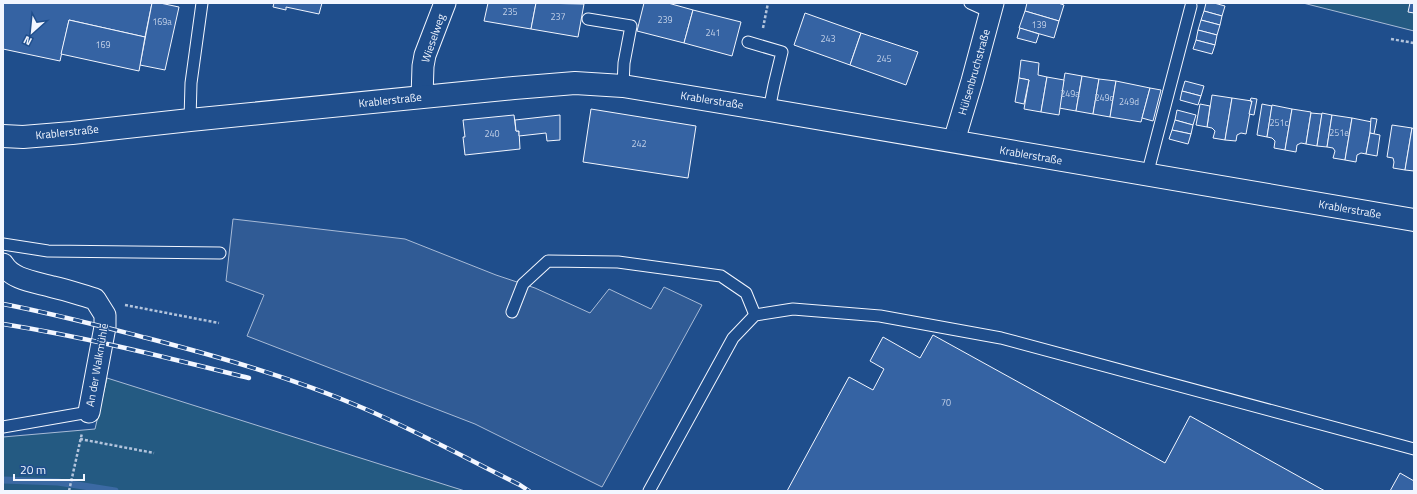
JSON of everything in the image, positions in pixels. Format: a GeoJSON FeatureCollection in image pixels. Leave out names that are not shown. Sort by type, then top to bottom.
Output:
{"type":"FeatureCollection","features":[{"type":"Feature","properties":{"kind":"street","name":"Wieselweg"},"geometry":{"type":"LineString","coordinates":[[422,97],[423,66],[425,55],[445,3]]}},
{"type":"Feature","properties":{"kind":"street","name":"Hülsenbruchstraße"},"geometry":{"type":"LineString","coordinates":[[954,142],[992,7]]}},
{"type":"Feature","properties":{"kind":"street","name":"Krablerstraße"},"geometry":{"type":"LineString","coordinates":[[3,136],[23,137],[72,133],[190,120],[575,83],[623,86],[1414,220]]}},
{"type":"Feature","properties":{"kind":"street","name":"An der Walkmühle"},"geometry":{"type":"LineString","coordinates":[[3,264],[6,269],[26,281],[96,298],[105,314],[105,327],[88,412]]}},
{"type":"Feature","properties":{"kind":"lane"},"geometry":{"type":"LineString","coordinates":[[190,120],[191,83],[202,3]]}},
{"type":"Feature","properties":{"kind":"lane"},"geometry":{"type":"LineString","coordinates":[[970,3],[992,7]]}},
{"type":"Feature","properties":{"kind":"lane"},"geometry":{"type":"LineString","coordinates":[[1147,175],[1191,6]]}},
{"type":"Feature","properties":{"kind":"lane"},"geometry":{"type":"LineString","coordinates":[[588,19],[631,26],[624,63],[623,86]]}},
{"type":"Feature","properties":{"kind":"lane"},"geometry":{"type":"LineString","coordinates":[[748,42],[782,52],[769,110]]}},
{"type":"Feature","properties":{"kind":"lane"},"geometry":{"type":"LineString","coordinates":[[3,244],[48,251],[220,253]]}},
{"type":"Feature","properties":{"kind":"lane"},"geometry":{"type":"LineString","coordinates":[[512,312],[523,284],[548,261],[618,262],[721,276],[746,293],[755,315]]}},
{"type":"Feature","properties":{"kind":"lane"},"geometry":{"type":"LineString","coordinates":[[648,491],[733,338],[755,315],[793,309],[880,316],[1001,338],[1414,449]]}},
{"type":"Feature","properties":{"kind":"lane"},"geometry":{"type":"LineString","coordinates":[[3,427],[88,412]]}},
{"type":"Feature","properties":{"kind":"path"},"geometry":{"type":"LineString","coordinates":[[759,45],[768,3]]}},
{"type":"Feature","properties":{"kind":"path"},"geometry":{"type":"LineString","coordinates":[[1392,39],[1414,43]]}},
{"type":"Feature","properties":{"kind":"path"},"geometry":{"type":"LineString","coordinates":[[132,306],[219,323]]}},
{"type":"Feature","properties":{"kind":"path","name":"An der Walkmühle"},"geometry":{"type":"LineString","coordinates":[[69,491],[74,462],[88,412]]}},
{"type":"Feature","properties":{"kind":"path"},"geometry":{"type":"LineString","coordinates":[[80,439],[154,453]]}},
{"type":"Feature","properties":{"kind":"shaded area"},"geometry":{"type":"Polygon","coordinates":[[[1303,3],[1414,3],[1414,31],[1303,3]]]}},
{"type":"Feature","properties":{"kind":"shaded area"},"geometry":{"type":"Polygon","coordinates":[[[233,219],[405,239],[496,275],[535,288],[590,313],[609,289],[651,309],[664,287],[702,305],[602,487],[475,424],[247,336],[264,295],[226,281],[233,219]]]}},
{"type":"Feature","properties":{"kind":"shaded area"},"geometry":{"type":"Polygon","coordinates":[[[107,378],[465,491],[3,491],[3,437],[95,429],[107,378]]]}},
{"type":"Feature","properties":{"kind":"building"},"geometry":{"type":"Polygon","coordinates":[[[3,3],[152,3],[145,37],[69,20],[60,61],[3,49],[3,3]]]}},
{"type":"Feature","properties":{"kind":"building"},"geometry":{"type":"Polygon","coordinates":[[[152,3],[179,7],[165,70],[140,65],[152,3]]]}},
{"type":"Feature","properties":{"kind":"building"},"geometry":{"type":"Polygon","coordinates":[[[274,3],[322,3],[319,14],[286,7],[286,10],[273,7],[274,3]]]}},
{"type":"Feature","properties":{"kind":"building"},"geometry":{"type":"Polygon","coordinates":[[[488,3],[536,3],[531,29],[484,21],[488,3]]]}},
{"type":"Feature","properties":{"kind":"building"},"geometry":{"type":"Polygon","coordinates":[[[536,3],[584,4],[578,37],[531,29],[536,3]]]}},
{"type":"Feature","properties":{"kind":"building"},"geometry":{"type":"Polygon","coordinates":[[[644,3],[668,3],[693,10],[684,43],[637,31],[644,3]]]}},
{"type":"Feature","properties":{"kind":"building"},"geometry":{"type":"Polygon","coordinates":[[[1027,3],[1058,3],[1064,5],[1059,21],[1025,11],[1027,3]]]}},
{"type":"Feature","properties":{"kind":"building"},"geometry":{"type":"Polygon","coordinates":[[[1206,3],[1214,3],[1225,6],[1222,16],[1204,11],[1206,3]]]}},
{"type":"Feature","properties":{"kind":"building"},"geometry":{"type":"Polygon","coordinates":[[[1410,3],[1414,3],[1414,13],[1408,12],[1410,3]]]}},
{"type":"Feature","properties":{"kind":"building"},"geometry":{"type":"Polygon","coordinates":[[[693,10],[741,22],[732,56],[684,43],[693,10]]]}},
{"type":"Feature","properties":{"kind":"building"},"geometry":{"type":"Polygon","coordinates":[[[1025,11],[1059,21],[1054,38],[1019,28],[1025,11]]]}},
{"type":"Feature","properties":{"kind":"building"},"geometry":{"type":"Polygon","coordinates":[[[1204,11],[1222,16],[1220,25],[1201,20],[1204,11]]]}},
{"type":"Feature","properties":{"kind":"building"},"geometry":{"type":"Polygon","coordinates":[[[805,13],[861,33],[850,65],[794,45],[805,13]]]}},
{"type":"Feature","properties":{"kind":"building"},"geometry":{"type":"Polygon","coordinates":[[[69,20],[145,37],[139,71],[61,54],[69,20]]]}},
{"type":"Feature","properties":{"kind":"building"},"geometry":{"type":"Polygon","coordinates":[[[1201,20],[1220,25],[1217,35],[1198,30],[1201,20]]]}},
{"type":"Feature","properties":{"kind":"building"},"geometry":{"type":"Polygon","coordinates":[[[1020,28],[1039,34],[1036,43],[1017,38],[1020,28]]]}},
{"type":"Feature","properties":{"kind":"building"},"geometry":{"type":"Polygon","coordinates":[[[1198,30],[1217,35],[1215,45],[1196,40],[1198,30]]]}},
{"type":"Feature","properties":{"kind":"building"},"geometry":{"type":"Polygon","coordinates":[[[861,33],[918,52],[906,85],[850,65],[861,33]]]}},
{"type":"Feature","properties":{"kind":"building"},"geometry":{"type":"Polygon","coordinates":[[[1196,40],[1215,45],[1212,54],[1193,49],[1196,40]]]}},
{"type":"Feature","properties":{"kind":"building"},"geometry":{"type":"Polygon","coordinates":[[[1021,60],[1039,63],[1038,75],[1047,77],[1041,112],[1024,109],[1029,80],[1019,78],[1021,60]]]}},
{"type":"Feature","properties":{"kind":"building"},"geometry":{"type":"Polygon","coordinates":[[[1065,73],[1082,76],[1076,111],[1059,108],[1065,73]]]}},
{"type":"Feature","properties":{"kind":"building"},"geometry":{"type":"Polygon","coordinates":[[[1082,76],[1099,79],[1093,114],[1076,111],[1082,76]]]}},
{"type":"Feature","properties":{"kind":"building"},"geometry":{"type":"Polygon","coordinates":[[[1047,77],[1064,80],[1059,115],[1041,112],[1047,77]]]}},
{"type":"Feature","properties":{"kind":"building"},"geometry":{"type":"Polygon","coordinates":[[[1019,78],[1029,80],[1024,104],[1015,102],[1019,78]]]}},
{"type":"Feature","properties":{"kind":"building"},"geometry":{"type":"Polygon","coordinates":[[[1099,79],[1116,81],[1110,117],[1093,114],[1099,79]]]}},
{"type":"Feature","properties":{"kind":"building"},"geometry":{"type":"Polygon","coordinates":[[[1116,81],[1150,88],[1141,122],[1110,117],[1116,81]]]}},
{"type":"Feature","properties":{"kind":"building"},"geometry":{"type":"Polygon","coordinates":[[[1185,81],[1204,86],[1201,96],[1182,91],[1185,81]]]}},
{"type":"Feature","properties":{"kind":"building"},"geometry":{"type":"Polygon","coordinates":[[[1150,88],[1161,90],[1153,121],[1142,118],[1150,88]]]}},
{"type":"Feature","properties":{"kind":"building"},"geometry":{"type":"Polygon","coordinates":[[[1182,91],[1201,96],[1198,105],[1180,100],[1182,91]]]}},
{"type":"Feature","properties":{"kind":"building"},"geometry":{"type":"Polygon","coordinates":[[[1212,95],[1232,98],[1225,140],[1213,138],[1215,131],[1212,128],[1207,127],[1212,95]]]}},
{"type":"Feature","properties":{"kind":"building"},"geometry":{"type":"Polygon","coordinates":[[[1232,98],[1252,101],[1246,134],[1241,133],[1237,135],[1236,141],[1225,140],[1232,98]]]}},
{"type":"Feature","properties":{"kind":"building"},"geometry":{"type":"Polygon","coordinates":[[[1251,98],[1257,99],[1254,115],[1249,114],[1252,101],[1250,101],[1251,98]]]}},
{"type":"Feature","properties":{"kind":"building"},"geometry":{"type":"Polygon","coordinates":[[[1200,104],[1210,106],[1207,127],[1196,125],[1200,104]]]}},
{"type":"Feature","properties":{"kind":"building"},"geometry":{"type":"Polygon","coordinates":[[[1262,104],[1272,106],[1267,137],[1257,135],[1262,104]]]}},
{"type":"Feature","properties":{"kind":"building"},"geometry":{"type":"Polygon","coordinates":[[[1272,105],[1292,109],[1285,150],[1274,148],[1275,141],[1272,138],[1267,137],[1272,105]]]}},
{"type":"Feature","properties":{"kind":"building"},"geometry":{"type":"Polygon","coordinates":[[[591,109],[696,126],[688,178],[583,162],[591,109]]]}},
{"type":"Feature","properties":{"kind":"building"},"geometry":{"type":"Polygon","coordinates":[[[1292,109],[1311,112],[1306,144],[1301,143],[1297,145],[1296,152],[1285,150],[1292,109]]]}},
{"type":"Feature","properties":{"kind":"building"},"geometry":{"type":"Polygon","coordinates":[[[1177,110],[1196,115],[1193,125],[1175,120],[1177,110]]]}},
{"type":"Feature","properties":{"kind":"building"},"geometry":{"type":"Polygon","coordinates":[[[1311,113],[1322,114],[1317,146],[1306,144],[1311,113]]]}},
{"type":"Feature","properties":{"kind":"building"},"geometry":{"type":"Polygon","coordinates":[[[1322,113],[1332,115],[1327,147],[1317,146],[1322,113]]]}},
{"type":"Feature","properties":{"kind":"building"},"geometry":{"type":"Polygon","coordinates":[[[514,115],[516,131],[519,131],[520,149],[465,155],[463,120],[514,115]]]}},
{"type":"Feature","properties":{"kind":"building"},"geometry":{"type":"Polygon","coordinates":[[[560,115],[560,140],[547,141],[546,133],[519,136],[519,131],[516,131],[515,120],[560,115]]]}},
{"type":"Feature","properties":{"kind":"building"},"geometry":{"type":"Polygon","coordinates":[[[1332,115],[1352,118],[1345,160],[1333,158],[1335,151],[1333,148],[1327,147],[1332,115]]]}},
{"type":"Feature","properties":{"kind":"building"},"geometry":{"type":"Polygon","coordinates":[[[1352,118],[1372,122],[1366,154],[1361,153],[1357,155],[1356,162],[1345,160],[1352,118]]]}},
{"type":"Feature","properties":{"kind":"building"},"geometry":{"type":"Polygon","coordinates":[[[1371,118],[1377,119],[1374,134],[1370,133],[1371,118]]]}},
{"type":"Feature","properties":{"kind":"building"},"geometry":{"type":"Polygon","coordinates":[[[1175,120],[1193,125],[1191,134],[1172,130],[1175,120]]]}},
{"type":"Feature","properties":{"kind":"building"},"geometry":{"type":"Polygon","coordinates":[[[1392,125],[1412,128],[1405,170],[1393,168],[1393,158],[1387,157],[1392,125]]]}},
{"type":"Feature","properties":{"kind":"building"},"geometry":{"type":"Polygon","coordinates":[[[1412,128],[1414,129],[1414,171],[1405,170],[1412,128]]]}},
{"type":"Feature","properties":{"kind":"building"},"geometry":{"type":"Polygon","coordinates":[[[1172,130],[1191,134],[1188,144],[1169,139],[1172,130]]]}},
{"type":"Feature","properties":{"kind":"building"},"geometry":{"type":"Polygon","coordinates":[[[1370,133],[1380,135],[1377,156],[1366,154],[1370,133]]]}},
{"type":"Feature","properties":{"kind":"building"},"geometry":{"type":"Polygon","coordinates":[[[933,335],[1165,463],[1190,416],[1325,491],[787,491],[849,377],[873,390],[884,369],[870,361],[883,337],[920,358],[933,335]]]}},
{"type":"Feature","properties":{"kind":"building"},"geometry":{"type":"Polygon","coordinates":[[[1400,473],[1414,481],[1414,491],[1390,491],[1400,473]]]}},
{"type":"Feature","properties":{"kind":"waterway"},"geometry":{"type":"LineString","coordinates":[[3,480],[58,482],[115,491]]}},
{"type":"Feature","properties":{"kind":"railway"},"geometry":{"type":"LineString","coordinates":[[3,304],[39,311],[174,345],[256,369],[310,387],[337,397],[403,426],[520,485],[529,491]]}},
{"type":"Feature","properties":{"kind":"railway"},"geometry":{"type":"LineString","coordinates":[[3,324],[96,342],[249,378]]}}]}
